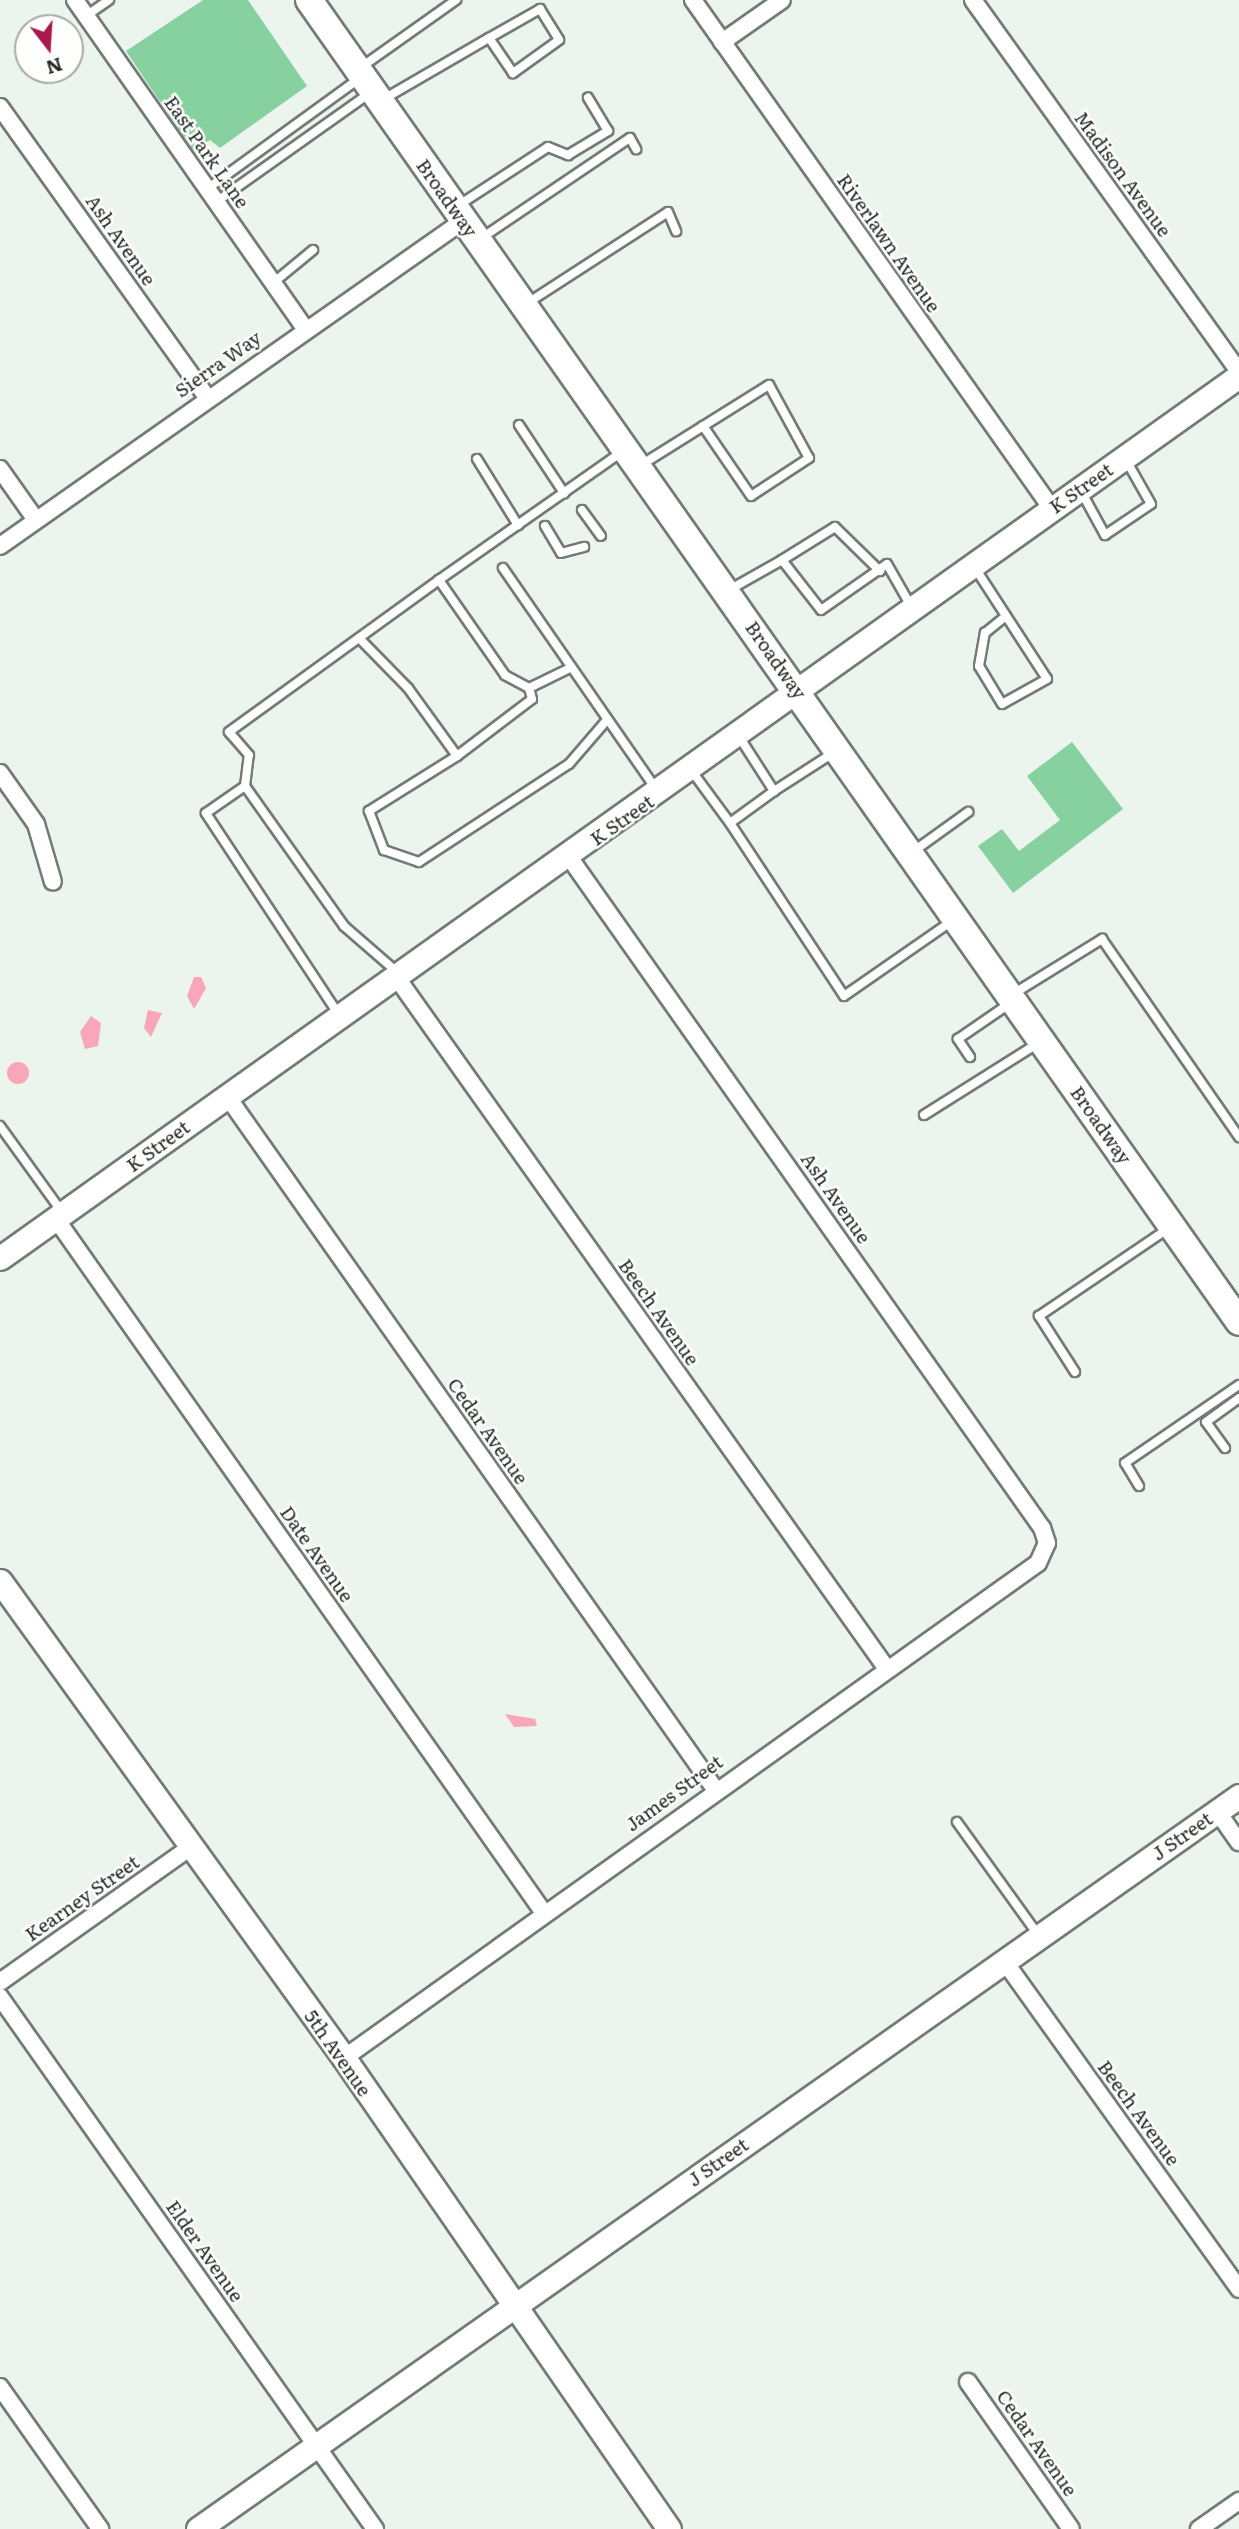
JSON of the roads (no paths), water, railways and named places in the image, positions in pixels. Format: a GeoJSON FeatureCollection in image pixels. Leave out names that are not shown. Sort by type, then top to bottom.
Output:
{"type":"FeatureCollection","features":[{"type":"Feature","properties":{"kind":"main road","name":"Broadway"},"geometry":{"type":"LineString","coordinates":[[309,0],[798,691],[1239,1322]]}},
{"type":"Feature","properties":{"kind":"street","name":"East Park Lane"},"geometry":{"type":"LineString","coordinates":[[75,0],[305,329]]}},
{"type":"Feature","properties":{"kind":"street","name":"Riverlawn Avenue"},"geometry":{"type":"LineString","coordinates":[[693,0],[1052,509]]}},
{"type":"Feature","properties":{"kind":"street"},"geometry":{"type":"LineString","coordinates":[[722,42],[782,0]]}},
{"type":"Feature","properties":{"kind":"street","name":"Madison Avenue"},"geometry":{"type":"LineString","coordinates":[[973,0],[1239,374]]}},
{"type":"Feature","properties":{"kind":"street","name":"Ash Avenue"},"geometry":{"type":"LineString","coordinates":[[0,107],[207,397]]}},
{"type":"Feature","properties":{"kind":"street","name":"Sierra Way"},"geometry":{"type":"LineString","coordinates":[[0,546],[305,329],[465,224]]}},
{"type":"Feature","properties":{"kind":"street","name":"K Street"},"geometry":{"type":"LineString","coordinates":[[0,1258],[660,794],[688,767],[1239,374]]}},
{"type":"Feature","properties":{"kind":"street"},"geometry":{"type":"LineString","coordinates":[[0,469],[36,520]]}},
{"type":"Feature","properties":{"kind":"street"},"geometry":{"type":"LineString","coordinates":[[0,773],[36,824],[53,882]]}},
{"type":"Feature","properties":{"kind":"street","name":"Ash Avenue"},"geometry":{"type":"LineString","coordinates":[[569,857],[1042,1528],[1045,1551],[1032,1567]]}},
{"type":"Feature","properties":{"kind":"street","name":"Beech Avenue"},"geometry":{"type":"LineString","coordinates":[[399,977],[887,1669]]}},
{"type":"Feature","properties":{"kind":"street","name":"Cedar Avenue"},"geometry":{"type":"LineString","coordinates":[[227,1097],[715,1789]]}},
{"type":"Feature","properties":{"kind":"street","name":"Date Avenue"},"geometry":{"type":"LineString","coordinates":[[59,1216],[544,1913]]}},
{"type":"Feature","properties":{"kind":"street","name":"James Street"},"geometry":{"type":"LineString","coordinates":[[344,2058],[715,1789],[1032,1567]]}},
{"type":"Feature","properties":{"kind":"street","name":"5th Avenue"},"geometry":{"type":"LineString","coordinates":[[0,1581],[188,1849],[344,2058],[511,2308],[669,2529]]}},
{"type":"Feature","properties":{"kind":"street","name":"J Street"},"geometry":{"type":"LineString","coordinates":[[198,2529],[1239,1796]]}},
{"type":"Feature","properties":{"kind":"street"},"geometry":{"type":"LineString","coordinates":[[1217,1811],[1239,1842]]}},
{"type":"Feature","properties":{"kind":"street","name":"Kearney Street"},"geometry":{"type":"LineString","coordinates":[[0,1982],[188,1849]]}},
{"type":"Feature","properties":{"kind":"street","name":"Beech Avenue"},"geometry":{"type":"LineString","coordinates":[[1005,1962],[1239,2289]]}},
{"type":"Feature","properties":{"kind":"street","name":"Elder Avenue"},"geometry":{"type":"LineString","coordinates":[[0,1997],[375,2529]]}},
{"type":"Feature","properties":{"kind":"street","name":"Cedar Avenue"},"geometry":{"type":"LineString","coordinates":[[968,2382],[1071,2529]]}},
{"type":"Feature","properties":{"kind":"street"},"geometry":{"type":"LineString","coordinates":[[0,2387],[100,2529]]}},
{"type":"Feature","properties":{"kind":"street"},"geometry":{"type":"LineString","coordinates":[[1199,2529],[1220,2523],[1239,2501]]}},
{"type":"Feature","properties":{"kind":"lane"},"geometry":{"type":"LineString","coordinates":[[86,16],[109,0]]}},
{"type":"Feature","properties":{"kind":"lane"},"geometry":{"type":"LineString","coordinates":[[212,195],[368,85],[456,0]]}},
{"type":"Feature","properties":{"kind":"lane"},"geometry":{"type":"LineString","coordinates":[[212,195],[368,85],[489,38],[540,9],[559,40],[513,74],[489,38]]}},
{"type":"Feature","properties":{"kind":"lane"},"geometry":{"type":"LineString","coordinates":[[465,224],[548,147],[568,155],[608,131],[588,98]]}},
{"type":"Feature","properties":{"kind":"lane"},"geometry":{"type":"LineString","coordinates":[[465,224],[630,138],[636,149]]}},
{"type":"Feature","properties":{"kind":"lane"},"geometry":{"type":"LineString","coordinates":[[523,306],[668,212],[676,231]]}},
{"type":"Feature","properties":{"kind":"lane"},"geometry":{"type":"LineString","coordinates":[[273,283],[313,250]]}},
{"type":"Feature","properties":{"kind":"lane"},"geometry":{"type":"LineString","coordinates":[[399,977],[344,926],[245,786],[249,755],[229,732],[564,493],[703,426],[769,385],[809,458],[751,496],[703,426]]}},
{"type":"Feature","properties":{"kind":"lane"},"geometry":{"type":"LineString","coordinates":[[519,425],[564,493]]}},
{"type":"Feature","properties":{"kind":"lane"},"geometry":{"type":"LineString","coordinates":[[1080,489],[1105,535],[1151,504],[1125,457]]}},
{"type":"Feature","properties":{"kind":"lane"},"geometry":{"type":"LineString","coordinates":[[477,460],[518,525]]}},
{"type":"Feature","properties":{"kind":"lane"},"geometry":{"type":"LineString","coordinates":[[582,510],[601,536]]}},
{"type":"Feature","properties":{"kind":"lane"},"geometry":{"type":"LineString","coordinates":[[545,526],[561,553],[584,547]]}},
{"type":"Feature","properties":{"kind":"lane"},"geometry":{"type":"LineString","coordinates":[[727,591],[835,527],[880,571]]}},
{"type":"Feature","properties":{"kind":"lane"},"geometry":{"type":"LineString","coordinates":[[782,560],[821,610],[887,564],[913,608]]}},
{"type":"Feature","properties":{"kind":"lane"},"geometry":{"type":"LineString","coordinates":[[973,565],[1006,616],[1046,679],[1002,704],[979,666],[985,633],[1006,616]]}},
{"type":"Feature","properties":{"kind":"lane"},"geometry":{"type":"LineString","coordinates":[[503,568],[568,669],[660,794]]}},
{"type":"Feature","properties":{"kind":"lane"},"geometry":{"type":"LineString","coordinates":[[439,580],[505,675],[529,688],[532,699],[457,756],[369,811],[384,850],[419,862],[569,764],[606,721]]}},
{"type":"Feature","properties":{"kind":"lane"},"geometry":{"type":"LineString","coordinates":[[359,638],[408,688],[457,756]]}},
{"type":"Feature","properties":{"kind":"lane"},"geometry":{"type":"LineString","coordinates":[[529,688],[568,669]]}},
{"type":"Feature","properties":{"kind":"lane"},"geometry":{"type":"LineString","coordinates":[[737,733],[774,791]]}},
{"type":"Feature","properties":{"kind":"lane"},"geometry":{"type":"LineString","coordinates":[[730,823],[838,749]]}},
{"type":"Feature","properties":{"kind":"lane"},"geometry":{"type":"LineString","coordinates":[[688,767],[730,823],[844,996],[956,918]]}},
{"type":"Feature","properties":{"kind":"lane"},"geometry":{"type":"LineString","coordinates":[[245,786],[206,813],[341,1018]]}},
{"type":"Feature","properties":{"kind":"lane"},"geometry":{"type":"LineString","coordinates":[[911,853],[968,812]]}},
{"type":"Feature","properties":{"kind":"lane"},"geometry":{"type":"LineString","coordinates":[[970,1057],[958,1039],[1012,998],[1102,939],[1239,1137]]}},
{"type":"Feature","properties":{"kind":"lane"},"geometry":{"type":"LineString","coordinates":[[924,1115],[1042,1041]]}},
{"type":"Feature","properties":{"kind":"lane"},"geometry":{"type":"LineString","coordinates":[[0,1126],[59,1216]]}},
{"type":"Feature","properties":{"kind":"lane"},"geometry":{"type":"LineString","coordinates":[[1075,1372],[1039,1316],[1172,1226]]}},
{"type":"Feature","properties":{"kind":"lane"},"geometry":{"type":"LineString","coordinates":[[1139,1486],[1125,1463],[1239,1385]]}},
{"type":"Feature","properties":{"kind":"lane"},"geometry":{"type":"LineString","coordinates":[[1224,1448],[1206,1422],[1239,1398]]}},
{"type":"Feature","properties":{"kind":"lane"},"geometry":{"type":"LineString","coordinates":[[957,1822],[1040,1938]]}}]}
